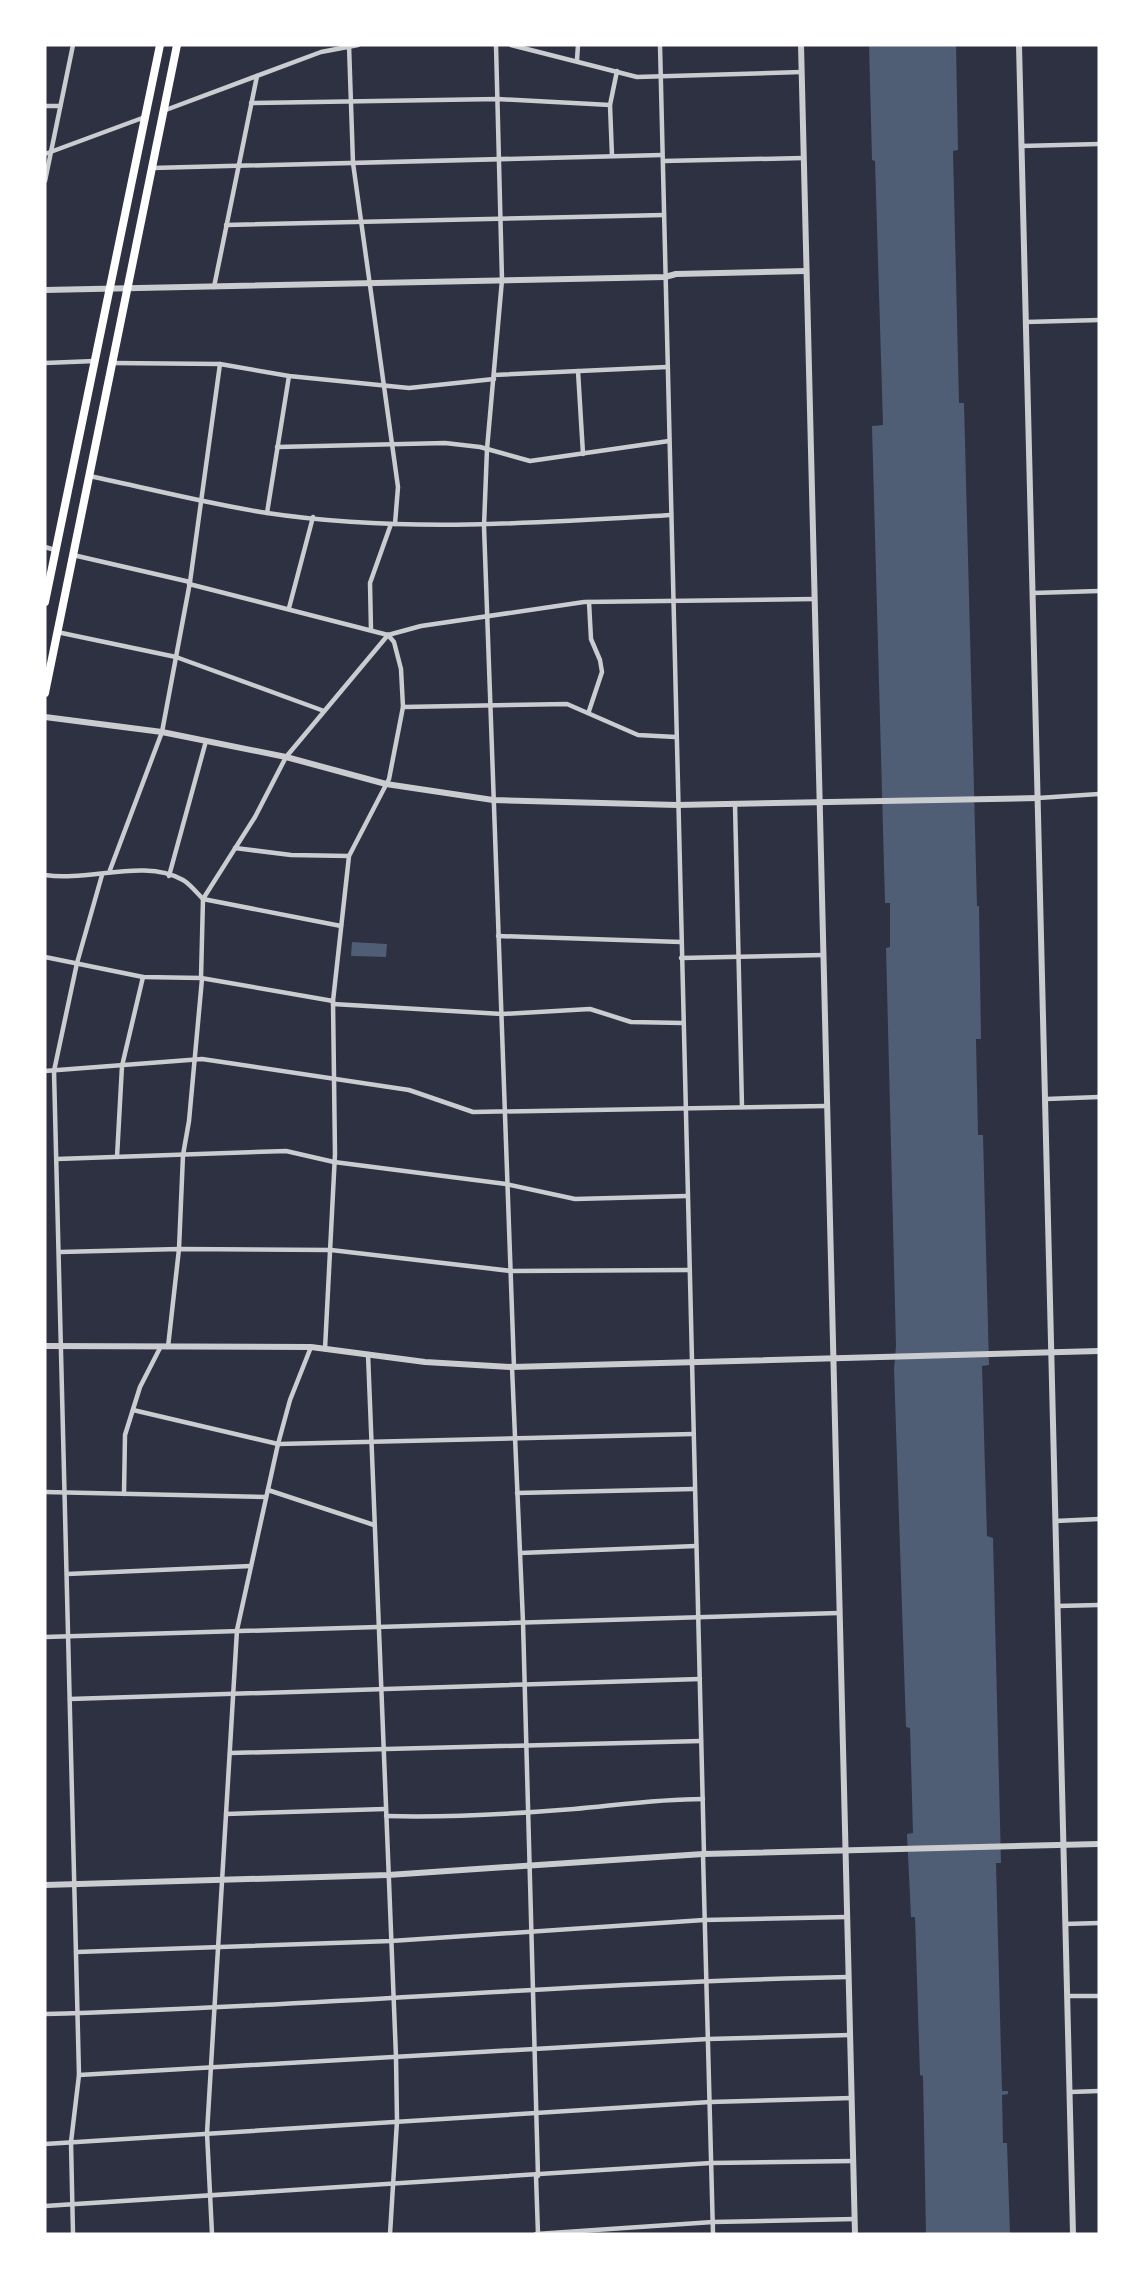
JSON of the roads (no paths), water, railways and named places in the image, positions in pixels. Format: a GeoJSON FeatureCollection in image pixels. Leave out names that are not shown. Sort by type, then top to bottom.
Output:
{"type":"FeatureCollection","features":[{"type":"Feature","properties":{"kind":"main road"},"geometry":{"type":"LineString","coordinates":[[45,602],[160,45]]}},
{"type":"Feature","properties":{"kind":"main road"},"geometry":{"type":"LineString","coordinates":[[45,693],[177,45]]}},
{"type":"Feature","properties":{"kind":"street"},"geometry":{"type":"LineString","coordinates":[[45,181],[73,45]]}},
{"type":"Feature","properties":{"kind":"street"},"geometry":{"type":"LineString","coordinates":[[349,45],[353,163],[398,488],[393,524],[370,583],[371,630]]}},
{"type":"Feature","properties":{"kind":"street"},"geometry":{"type":"LineString","coordinates":[[163,111],[321,52],[358,45]]}},
{"type":"Feature","properties":{"kind":"street"},"geometry":{"type":"LineString","coordinates":[[496,45],[502,280],[487,449],[484,526],[506,1111],[506,1184],[507,1201],[510,1205],[508,1221],[523,1623],[537,2234],[713,2223],[855,2219]]}},
{"type":"Feature","properties":{"kind":"street"},"geometry":{"type":"LineString","coordinates":[[511,45],[638,77],[801,72]]}},
{"type":"Feature","properties":{"kind":"street"},"geometry":{"type":"LineString","coordinates":[[577,60],[578,45]]}},
{"type":"Feature","properties":{"kind":"street"},"geometry":{"type":"LineString","coordinates":[[660,45],[713,2234]]}},
{"type":"Feature","properties":{"kind":"street"},"geometry":{"type":"LineString","coordinates":[[801,45],[855,2234]]}},
{"type":"Feature","properties":{"kind":"street"},"geometry":{"type":"LineString","coordinates":[[1019,45],[1073,2234]]}},
{"type":"Feature","properties":{"kind":"street"},"geometry":{"type":"LineString","coordinates":[[612,156],[610,105],[617,71]]}},
{"type":"Feature","properties":{"kind":"street"},"geometry":{"type":"LineString","coordinates":[[214,287],[257,76]]}},
{"type":"Feature","properties":{"kind":"street"},"geometry":{"type":"LineString","coordinates":[[251,104],[498,99],[610,105]]}},
{"type":"Feature","properties":{"kind":"street"},"geometry":{"type":"LineString","coordinates":[[45,106],[60,106]]}},
{"type":"Feature","properties":{"kind":"street"},"geometry":{"type":"LineString","coordinates":[[45,154],[145,117]]}},
{"type":"Feature","properties":{"kind":"street"},"geometry":{"type":"LineString","coordinates":[[1021,146],[1099,144]]}},
{"type":"Feature","properties":{"kind":"street"},"geometry":{"type":"LineString","coordinates":[[152,168],[612,156],[803,158]]}},
{"type":"Feature","properties":{"kind":"street"},"geometry":{"type":"LineString","coordinates":[[226,225],[664,215]]}},
{"type":"Feature","properties":{"kind":"street"},"geometry":{"type":"LineString","coordinates":[[45,290],[806,271]]}},
{"type":"Feature","properties":{"kind":"street"},"geometry":{"type":"LineString","coordinates":[[1026,322],[1099,320]]}},
{"type":"Feature","properties":{"kind":"street"},"geometry":{"type":"LineString","coordinates":[[45,363],[95,361]]}},
{"type":"Feature","properties":{"kind":"street"},"geometry":{"type":"LineString","coordinates":[[112,363],[220,364],[289,376],[409,388],[494,377],[668,367]]}},
{"type":"Feature","properties":{"kind":"street"},"geometry":{"type":"LineString","coordinates":[[110,870],[162,732],[190,583],[220,364]]}},
{"type":"Feature","properties":{"kind":"street"},"geometry":{"type":"LineString","coordinates":[[578,371],[583,454]]}},
{"type":"Feature","properties":{"kind":"street"},"geometry":{"type":"LineString","coordinates":[[267,513],[289,376]]}},
{"type":"Feature","properties":{"kind":"street"},"geometry":{"type":"LineString","coordinates":[[277,447],[445,443],[487,449],[530,461],[669,441]]}},
{"type":"Feature","properties":{"kind":"street"},"geometry":{"type":"LineString","coordinates":[[89,476],[267,513],[393,524],[484,526],[671,515]]}},
{"type":"Feature","properties":{"kind":"street"},"geometry":{"type":"LineString","coordinates":[[289,608],[313,517]]}},
{"type":"Feature","properties":{"kind":"street"},"geometry":{"type":"LineString","coordinates":[[45,548],[55,550]]}},
{"type":"Feature","properties":{"kind":"street"},"geometry":{"type":"LineString","coordinates":[[73,555],[388,634],[487,615],[589,602],[814,598]]}},
{"type":"Feature","properties":{"kind":"street"},"geometry":{"type":"LineString","coordinates":[[1033,593],[1099,591]]}},
{"type":"Feature","properties":{"kind":"street"},"geometry":{"type":"LineString","coordinates":[[589,602],[591,639],[600,660],[602,672],[589,711]]}},
{"type":"Feature","properties":{"kind":"street"},"geometry":{"type":"LineString","coordinates":[[57,632],[176,657],[324,711]]}},
{"type":"Feature","properties":{"kind":"street"},"geometry":{"type":"LineString","coordinates":[[325,1349],[334,1162],[333,1003],[349,856],[386,784],[403,707],[401,669],[394,642],[388,634]]}},
{"type":"Feature","properties":{"kind":"street"},"geometry":{"type":"LineString","coordinates":[[168,1347],[179,1249],[183,1155],[189,1121],[202,979],[203,899],[255,817],[286,758],[388,634]]}},
{"type":"Feature","properties":{"kind":"street"},"geometry":{"type":"LineString","coordinates":[[403,707],[567,704],[589,711],[638,735],[676,737]]}},
{"type":"Feature","properties":{"kind":"street"},"geometry":{"type":"LineString","coordinates":[[45,717],[162,732],[286,758],[386,784],[493,800],[677,805],[1038,798],[1099,794]]}},
{"type":"Feature","properties":{"kind":"street"},"geometry":{"type":"LineString","coordinates":[[169,876],[206,741]]}},
{"type":"Feature","properties":{"kind":"street"},"geometry":{"type":"LineString","coordinates":[[735,804],[742,1107]]}},
{"type":"Feature","properties":{"kind":"street"},"geometry":{"type":"LineString","coordinates":[[235,848],[291,855],[349,856]]}},
{"type":"Feature","properties":{"kind":"street"},"geometry":{"type":"LineString","coordinates":[[45,875],[75,877],[102,875],[110,870],[169,876],[182,880],[203,899],[341,926]]}},
{"type":"Feature","properties":{"kind":"street"},"geometry":{"type":"LineString","coordinates":[[73,2234],[71,2142],[79,2075],[78,2013],[54,1071],[77,963],[102,875]]}},
{"type":"Feature","properties":{"kind":"street"},"geometry":{"type":"LineString","coordinates":[[498,936],[681,942]]}},
{"type":"Feature","properties":{"kind":"street"},"geometry":{"type":"LineString","coordinates":[[681,958],[824,955]]}},
{"type":"Feature","properties":{"kind":"street"},"geometry":{"type":"LineString","coordinates":[[45,957],[143,976],[202,979],[333,1003],[502,1014],[590,1009],[638,1023],[683,1023]]}},
{"type":"Feature","properties":{"kind":"street"},"geometry":{"type":"LineString","coordinates":[[117,1157],[122,1066],[143,976]]}},
{"type":"Feature","properties":{"kind":"street"},"geometry":{"type":"LineString","coordinates":[[45,1071],[202,1059],[409,1090],[473,1112],[827,1107]]}},
{"type":"Feature","properties":{"kind":"street"},"geometry":{"type":"LineString","coordinates":[[1046,1099],[1099,1097]]}},
{"type":"Feature","properties":{"kind":"street"},"geometry":{"type":"LineString","coordinates":[[57,1159],[286,1151],[334,1162],[506,1184],[575,1199],[687,1196]]}},
{"type":"Feature","properties":{"kind":"street"},"geometry":{"type":"LineString","coordinates":[[60,1252],[179,1249],[331,1250],[511,1271],[689,1270]]}},
{"type":"Feature","properties":{"kind":"street"},"geometry":{"type":"LineString","coordinates":[[45,1346],[311,1347],[425,1362],[513,1367],[1099,1351]]}},
{"type":"Feature","properties":{"kind":"street"},"geometry":{"type":"LineString","coordinates":[[124,1494],[125,1435],[140,1387],[160,1347]]}},
{"type":"Feature","properties":{"kind":"street"},"geometry":{"type":"LineString","coordinates":[[212,2234],[207,2133],[237,1630],[278,1444],[290,1400],[311,1347]]}},
{"type":"Feature","properties":{"kind":"street"},"geometry":{"type":"LineString","coordinates":[[368,1354],[396,2057],[397,2121],[390,2234]]}},
{"type":"Feature","properties":{"kind":"street"},"geometry":{"type":"LineString","coordinates":[[133,1410],[278,1444],[693,1434]]}},
{"type":"Feature","properties":{"kind":"street"},"geometry":{"type":"LineString","coordinates":[[517,1493],[694,1489]]}},
{"type":"Feature","properties":{"kind":"street"},"geometry":{"type":"LineString","coordinates":[[268,1490],[374,1526]]}},
{"type":"Feature","properties":{"kind":"street"},"geometry":{"type":"LineString","coordinates":[[45,1492],[266,1497]]}},
{"type":"Feature","properties":{"kind":"street"},"geometry":{"type":"LineString","coordinates":[[1055,1521],[1099,1519]]}},
{"type":"Feature","properties":{"kind":"street"},"geometry":{"type":"LineString","coordinates":[[520,1552],[696,1546]]}},
{"type":"Feature","properties":{"kind":"street"},"geometry":{"type":"LineString","coordinates":[[67,1574],[251,1566]]}},
{"type":"Feature","properties":{"kind":"street"},"geometry":{"type":"LineString","coordinates":[[1058,1606],[1099,1605]]}},
{"type":"Feature","properties":{"kind":"street"},"geometry":{"type":"LineString","coordinates":[[45,1637],[839,1612]]}},
{"type":"Feature","properties":{"kind":"street"},"geometry":{"type":"LineString","coordinates":[[70,1699],[700,1679]]}},
{"type":"Feature","properties":{"kind":"street"},"geometry":{"type":"LineString","coordinates":[[230,1753],[701,1741]]}},
{"type":"Feature","properties":{"kind":"street"},"geometry":{"type":"LineString","coordinates":[[386,1816],[432,1818],[653,1799],[703,1799]]}},
{"type":"Feature","properties":{"kind":"street"},"geometry":{"type":"LineString","coordinates":[[226,1814],[386,1809]]}},
{"type":"Feature","properties":{"kind":"street"},"geometry":{"type":"LineString","coordinates":[[45,1885],[388,1875],[703,1854],[1099,1844]]}},
{"type":"Feature","properties":{"kind":"street"},"geometry":{"type":"LineString","coordinates":[[77,1952],[391,1941],[704,1920],[847,1917]]}},
{"type":"Feature","properties":{"kind":"street"},"geometry":{"type":"LineString","coordinates":[[1065,1924],[1099,1923]]}},
{"type":"Feature","properties":{"kind":"street"},"geometry":{"type":"LineString","coordinates":[[45,2014],[393,1999],[706,1980],[848,1977]]}},
{"type":"Feature","properties":{"kind":"street"},"geometry":{"type":"LineString","coordinates":[[1067,1996],[1099,1996]]}},
{"type":"Feature","properties":{"kind":"street"},"geometry":{"type":"LineString","coordinates":[[79,2075],[708,2039],[850,2035]]}},
{"type":"Feature","properties":{"kind":"street"},"geometry":{"type":"LineString","coordinates":[[1070,2092],[1099,2091]]}},
{"type":"Feature","properties":{"kind":"street"},"geometry":{"type":"LineString","coordinates":[[45,2144],[710,2102],[852,2098]]}},
{"type":"Feature","properties":{"kind":"street"},"geometry":{"type":"LineString","coordinates":[[45,2206],[711,2163],[853,2161]]}},
{"type":"Feature","properties":{"kind":"water"},"geometry":{"type":"Polygon","coordinates":[[[869,45],[956,45],[958,150],[953,151],[959,403],[964,403],[977,906],[979,906],[981,1039],[976,1039],[978,1135],[983,1135],[989,1365],[982,1366],[987,1536],[993,1538],[1001,1863],[996,1863],[1002,2091],[1008,2091],[1008,2094],[1002,2095],[1003,2143],[1007,2143],[1010,2234],[926,2234],[923,2076],[920,2075],[915,1917],[911,1917],[907,1834],[913,1833],[910,1728],[906,1727],[894,1369],[896,1346],[886,948],[890,947],[890,903],[885,903],[872,426],[883,425],[869,45]]]}},
{"type":"Feature","properties":{"kind":"water"},"geometry":{"type":"Polygon","coordinates":[[[352,942],[387,944],[386,957],[351,956],[352,942]]]}}]}
